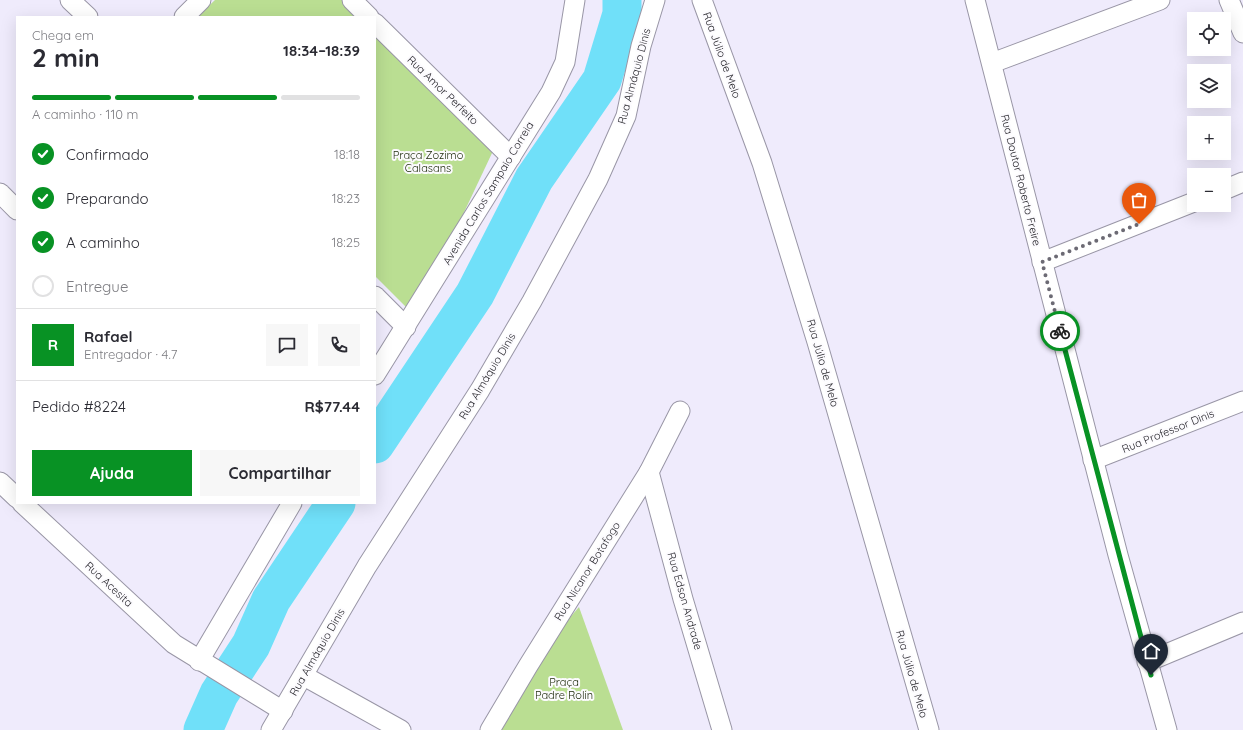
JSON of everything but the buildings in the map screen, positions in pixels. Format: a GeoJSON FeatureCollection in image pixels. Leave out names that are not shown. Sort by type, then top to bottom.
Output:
{"type":"FeatureCollection","features":[{"type":"Feature","properties":{"kind":"street"},"geometry":{"type":"LineString","coordinates":[[70,0],[87,16]]}},
{"type":"Feature","properties":{"kind":"street"},"geometry":{"type":"LineString","coordinates":[[185,16],[201,0]]}},
{"type":"Feature","properties":{"kind":"street"},"geometry":{"type":"LineString","coordinates":[[352,0],[368,16]]}},
{"type":"Feature","properties":{"kind":"street","name":"Avenida Carlos Sampaio Correia"},"geometry":{"type":"LineString","coordinates":[[376,373],[512,157],[529,125],[551,92],[565,62],[575,0]]}},
{"type":"Feature","properties":{"kind":"street","name":"Rua Almáquio Dinis"},"geometry":{"type":"LineString","coordinates":[[271,730],[367,566],[480,390],[532,301],[598,179],[626,116],[641,46],[655,0]]}},
{"type":"Feature","properties":{"kind":"street","name":"Rua Júlio de Melo"},"geometry":{"type":"LineString","coordinates":[[702,0],[762,163],[817,342],[929,730]]}},
{"type":"Feature","properties":{"kind":"street","name":"Rua Doutor Roberto Freire"},"geometry":{"type":"LineString","coordinates":[[975,0],[1147,662],[1167,730]]}},
{"type":"Feature","properties":{"kind":"street"},"geometry":{"type":"LineString","coordinates":[[992,63],[1160,0]]}},
{"type":"Feature","properties":{"kind":"street"},"geometry":{"type":"LineString","coordinates":[[1229,0],[1243,33]]}},
{"type":"Feature","properties":{"kind":"street","name":"Rua Amor Perfeito"},"geometry":{"type":"LineString","coordinates":[[376,24],[512,157]]}},
{"type":"Feature","properties":{"kind":"street"},"geometry":{"type":"LineString","coordinates":[[1231,187],[1243,182]]}},
{"type":"Feature","properties":{"kind":"street"},"geometry":{"type":"LineString","coordinates":[[0,192],[16,209]]}},
{"type":"Feature","properties":{"kind":"street"},"geometry":{"type":"LineString","coordinates":[[1042,262],[1187,205]]}},
{"type":"Feature","properties":{"kind":"street"},"geometry":{"type":"LineString","coordinates":[[376,297],[406,327]]}},
{"type":"Feature","properties":{"kind":"street","name":"Rua Professor Dinis"},"geometry":{"type":"LineString","coordinates":[[1094,460],[1243,401]]}},
{"type":"Feature","properties":{"kind":"street","name":"Rua Nicanor Botafogo"},"geometry":{"type":"LineString","coordinates":[[490,730],[528,666],[649,472],[680,411]]}},
{"type":"Feature","properties":{"kind":"street","name":"Rua Edson Andrade"},"geometry":{"type":"LineString","coordinates":[[649,472],[683,599],[722,730]]}},
{"type":"Feature","properties":{"kind":"street"},"geometry":{"type":"LineString","coordinates":[[0,482],[16,497]]}},
{"type":"Feature","properties":{"kind":"street","name":"Rua Acesita"},"geometry":{"type":"LineString","coordinates":[[23,504],[174,644],[204,664],[283,711]]}},
{"type":"Feature","properties":{"kind":"street"},"geometry":{"type":"LineString","coordinates":[[204,664],[291,504]]}},
{"type":"Feature","properties":{"kind":"street"},"geometry":{"type":"LineString","coordinates":[[1147,662],[1243,622]]}},
{"type":"Feature","properties":{"kind":"street"},"geometry":{"type":"LineString","coordinates":[[304,676],[400,730]]}},
{"type":"Feature","properties":{"kind":"green space"},"geometry":{"type":"Polygon","coordinates":[[[215,0],[343,0],[359,16],[198,16],[215,0]]]}},
{"type":"Feature","properties":{"kind":"green space","name":"Praça Zozimo Calasans"},"geometry":{"type":"Polygon","coordinates":[[[376,33],[493,151],[415,316],[376,277],[376,33]]]}},
{"type":"Feature","properties":{"kind":"green space","name":"Praça Padre Rolin"},"geometry":{"type":"Polygon","coordinates":[[[579,607],[623,730],[488,730],[528,666],[579,607]]]}},
{"type":"Feature","properties":{"kind":"waterway"},"geometry":{"type":"LineString","coordinates":[[376,442],[475,294],[534,179],[602,80],[622,14],[622,0]]}},
{"type":"Feature","properties":{"kind":"waterway"},"geometry":{"type":"LineString","coordinates":[[203,730],[219,694],[251,645],[271,600],[335,504]]}},
{"type":"Feature","properties":{"kind":"way so far"},"geometry":{"type":"LineString","coordinates":[[1060,331],[1042,262],[1139,224]]}},
{"type":"Feature","properties":{"kind":"route"},"geometry":{"type":"LineString","coordinates":[[1060,331],[1118,555],[1151,675]]}}]}
